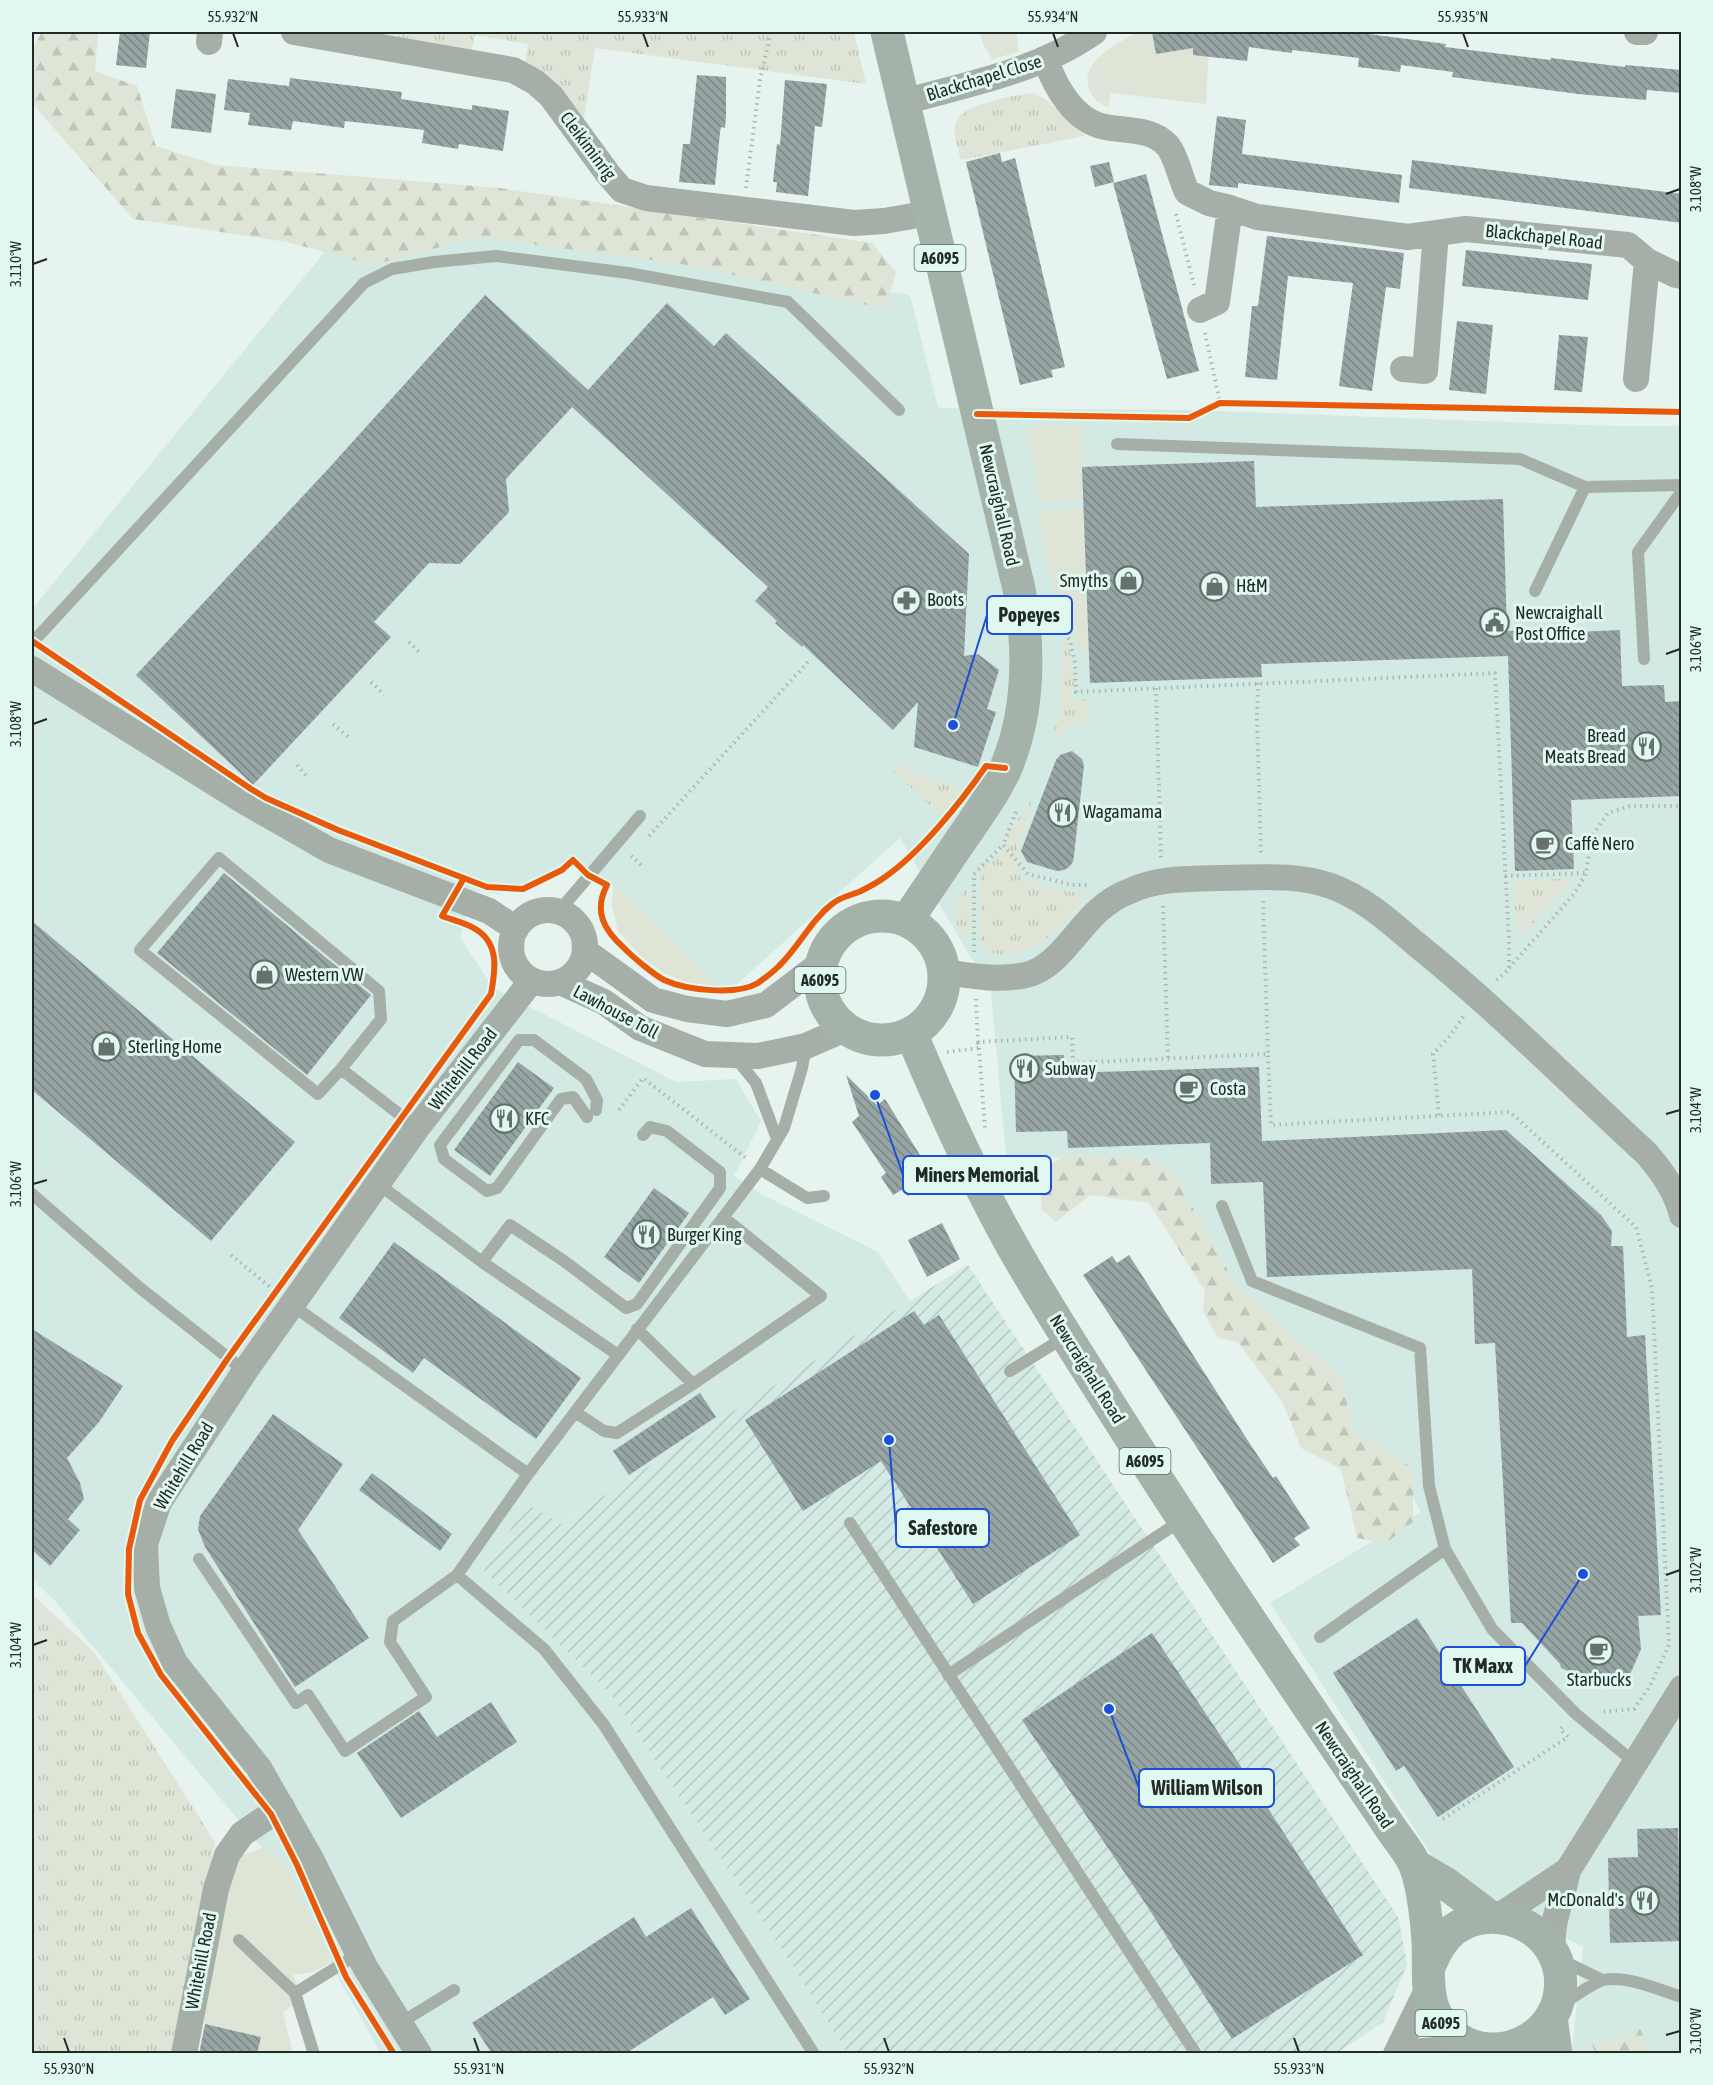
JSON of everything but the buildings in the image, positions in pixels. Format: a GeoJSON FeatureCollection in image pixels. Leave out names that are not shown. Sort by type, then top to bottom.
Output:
{"type":"FeatureCollection","features":[{"type":"Feature","properties":{"kind":"main road","name":"Newcraighall Road"},"geometry":{"type":"LineString","coordinates":[[887,32],[1024,617],[1027,661],[1025,692],[1018,730],[1005,768],[985,806],[907,920]]}},
{"type":"Feature","properties":{"kind":"main road","name":"A6095"},"geometry":{"type":"LineString","coordinates":[[884,915],[907,920],[924,931],[960,974],[944,992],[932,1017],[901,1038],[878,1041],[855,1035],[832,1016],[822,996],[819,973],[821,963],[826,949],[848,925],[869,916],[884,915]]}},
{"type":"Feature","properties":{"kind":"main road","name":"Newcraighall Road"},"geometry":{"type":"LineString","coordinates":[[911,1033],[951,1126],[1030,1279],[1182,1520],[1416,1866],[1427,1929],[1428,1978],[1432,2008],[1443,2025],[1458,2039],[1489,2050]]}},
{"type":"Feature","properties":{"kind":"main road","name":"Newcraighall Road"},"geometry":{"type":"LineString","coordinates":[[1416,1866],[1494,1916],[1521,1921],[1539,1934],[1555,1955]]}},
{"type":"Feature","properties":{"kind":"main road"},"geometry":{"type":"LineString","coordinates":[[1428,1978],[1437,1948],[1451,1932],[1468,1921],[1494,1916]]}},
{"type":"Feature","properties":{"kind":"main road"},"geometry":{"type":"LineString","coordinates":[[1555,1955],[1560,1983],[1554,2012],[1556,2054]]}},
{"type":"Feature","properties":{"kind":"main road"},"geometry":{"type":"LineString","coordinates":[[1489,2050],[1510,2048],[1526,2041],[1540,2031],[1554,2012]]}},
{"type":"Feature","properties":{"kind":"street","name":"Cleikiminrig"},"geometry":{"type":"LineString","coordinates":[[294,32],[513,70],[535,82],[551,96],[622,190],[646,198],[854,223],[884,221],[930,213]]}},
{"type":"Feature","properties":{"kind":"street","name":"Blackchapel Close"},"geometry":{"type":"LineString","coordinates":[[903,102],[980,82],[1046,60],[1094,32]]}},
{"type":"Feature","properties":{"kind":"street"},"geometry":{"type":"LineString","coordinates":[[1636,32],[1645,32]]}},
{"type":"Feature","properties":{"kind":"street","name":"Blackchapel Road"},"geometry":{"type":"LineString","coordinates":[[1046,60],[1058,89],[1080,113],[1091,122],[1103,127],[1144,132],[1167,145],[1187,192],[1209,203],[1257,217],[1408,237],[1466,229],[1628,246],[1647,261],[1682,276]]}},
{"type":"Feature","properties":{"kind":"street"},"geometry":{"type":"LineString","coordinates":[[1200,310],[1217,302],[1230,208]]}},
{"type":"Feature","properties":{"kind":"street"},"geometry":{"type":"LineString","coordinates":[[1403,369],[1425,371],[1436,233]]}},
{"type":"Feature","properties":{"kind":"street"},"geometry":{"type":"LineString","coordinates":[[1636,379],[1647,261]]}},
{"type":"Feature","properties":{"kind":"street"},"geometry":{"type":"LineString","coordinates":[[32,669],[245,802],[329,850],[489,911],[516,929]]}},
{"type":"Feature","properties":{"kind":"street"},"geometry":{"type":"LineString","coordinates":[[960,974],[1003,978],[1027,975],[1042,969],[1054,960],[1099,910],[1114,899],[1146,884],[1184,879],[1285,877],[1306,879],[1331,886],[1370,907],[1450,971],[1647,1154],[1667,1179],[1682,1215]]}},
{"type":"Feature","properties":{"kind":"street"},"geometry":{"type":"LineString","coordinates":[[532,980],[522,974],[515,964],[511,952],[512,940],[522,921],[539,911],[559,911],[568,915],[576,922],[585,941],[585,951]]}},
{"type":"Feature","properties":{"kind":"street","name":"Lawhouse Toll"},"geometry":{"type":"LineString","coordinates":[[532,980],[551,984],[570,978],[577,971],[585,951],[653,1000],[687,1009],[727,1014],[766,1005],[821,963]]}},
{"type":"Feature","properties":{"kind":"street","name":"Whitehill Road"},"geometry":{"type":"LineString","coordinates":[[184,2054],[216,1889],[228,1855],[242,1834],[282,1807],[259,1768],[175,1663],[158,1626],[147,1588],[145,1544],[159,1502],[245,1371],[280,1295],[377,1183],[532,980]]}},
{"type":"Feature","properties":{"kind":"street","name":"Lawhouse Toll"},"geometry":{"type":"LineString","coordinates":[[560,982],[604,1002],[640,1028],[705,1054],[758,1056],[806,1046],[845,1029]]}},
{"type":"Feature","properties":{"kind":"street"},"geometry":{"type":"LineString","coordinates":[[1555,1955],[1551,1934],[1568,1870],[1682,1688]]}},
{"type":"Feature","properties":{"kind":"street"},"geometry":{"type":"LineString","coordinates":[[282,1807],[311,1859],[358,1954],[419,2054]]}},
{"type":"Feature","properties":{"kind":"street"},"geometry":{"type":"LineString","coordinates":[[1494,1916],[1568,1870]]}},
{"type":"Feature","properties":{"kind":"street"},"geometry":{"type":"LineString","coordinates":[[1428,1978],[1396,2053],[1489,2050]]}},
{"type":"Feature","properties":{"kind":"lane"},"geometry":{"type":"LineString","coordinates":[[32,643],[364,282],[392,269],[496,256],[627,273],[788,302],[899,410]]}},
{"type":"Feature","properties":{"kind":"lane"},"geometry":{"type":"LineString","coordinates":[[1117,444],[1520,459],[1585,487],[1682,485]]}},
{"type":"Feature","properties":{"kind":"lane"},"geometry":{"type":"LineString","coordinates":[[1535,591],[1585,487]]}},
{"type":"Feature","properties":{"kind":"lane"},"geometry":{"type":"LineString","coordinates":[[1644,659],[1638,552],[1682,491]]}},
{"type":"Feature","properties":{"kind":"lane"},"geometry":{"type":"LineString","coordinates":[[559,911],[640,816]]}},
{"type":"Feature","properties":{"kind":"lane"},"geometry":{"type":"LineString","coordinates":[[219,858],[379,991],[381,1018],[341,1069],[318,1094],[140,950],[219,858]]}},
{"type":"Feature","properties":{"kind":"lane"},"geometry":{"type":"LineString","coordinates":[[519,1040],[534,1040],[586,1079],[597,1100],[592,1113],[573,1096],[561,1099],[497,1188],[487,1191],[444,1159],[440,1145],[519,1040]]}},
{"type":"Feature","properties":{"kind":"lane"},"geometry":{"type":"LineString","coordinates":[[199,1559],[296,1703],[308,1695],[345,1751],[426,1697],[390,1642],[393,1621],[457,1575],[528,1474],[760,1169],[784,1128],[802,1068],[806,1046]]}},
{"type":"Feature","properties":{"kind":"lane"},"geometry":{"type":"LineString","coordinates":[[734,1055],[756,1083],[777,1139]]}},
{"type":"Feature","properties":{"kind":"lane"},"geometry":{"type":"LineString","coordinates":[[341,1069],[417,1128]]}},
{"type":"Feature","properties":{"kind":"lane"},"geometry":{"type":"LineString","coordinates":[[482,1262],[510,1225],[564,1261],[626,1308],[637,1304],[720,1188],[720,1172],[667,1131],[650,1127],[643,1135]]}},
{"type":"Feature","properties":{"kind":"lane"},"geometry":{"type":"LineString","coordinates":[[760,1169],[807,1198],[824,1196]]}},
{"type":"Feature","properties":{"kind":"lane"},"geometry":{"type":"LineString","coordinates":[[377,1183],[482,1262],[618,1355]]}},
{"type":"Feature","properties":{"kind":"lane"},"geometry":{"type":"LineString","coordinates":[[32,1194],[140,1288],[245,1371]]}},
{"type":"Feature","properties":{"kind":"lane"},"geometry":{"type":"LineString","coordinates":[[1222,1206],[1252,1281],[1420,1348],[1429,1486],[1445,1549],[1492,1629],[1576,1714],[1634,1762]]}},
{"type":"Feature","properties":{"kind":"lane"},"geometry":{"type":"LineString","coordinates":[[575,1413],[604,1431],[617,1433],[821,1296],[723,1217]]}},
{"type":"Feature","properties":{"kind":"lane"},"geometry":{"type":"LineString","coordinates":[[280,1295],[528,1474]]}},
{"type":"Feature","properties":{"kind":"lane"},"geometry":{"type":"LineString","coordinates":[[638,1329],[693,1384]]}},
{"type":"Feature","properties":{"kind":"lane"},"geometry":{"type":"LineString","coordinates":[[1010,1371],[1067,1337]]}},
{"type":"Feature","properties":{"kind":"lane"},"geometry":{"type":"LineString","coordinates":[[948,1675],[1182,1520]]}},
{"type":"Feature","properties":{"kind":"lane"},"geometry":{"type":"LineString","coordinates":[[850,1523],[1196,2054]]}},
{"type":"Feature","properties":{"kind":"lane"},"geometry":{"type":"LineString","coordinates":[[1320,1637],[1445,1549]]}},
{"type":"Feature","properties":{"kind":"lane"},"geometry":{"type":"LineString","coordinates":[[457,1575],[544,1649],[604,1725],[814,2054]]}},
{"type":"Feature","properties":{"kind":"lane"},"geometry":{"type":"LineString","coordinates":[[238,1940],[295,1993],[314,2054]]}},
{"type":"Feature","properties":{"kind":"lane"},"geometry":{"type":"LineString","coordinates":[[295,1993],[358,1954]]}},
{"type":"Feature","properties":{"kind":"lane"},"geometry":{"type":"LineString","coordinates":[[1555,1955],[1602,1980],[1637,1982],[1682,1996]]}},
{"type":"Feature","properties":{"kind":"lane"},"geometry":{"type":"LineString","coordinates":[[1554,2012],[1602,1980]]}},
{"type":"Feature","properties":{"kind":"lane"},"geometry":{"type":"LineString","coordinates":[[400,2023],[454,1990]]}},
{"type":"Feature","properties":{"kind":"path"},"geometry":{"type":"LineString","coordinates":[[744,211],[760,80],[771,32]]}},
{"type":"Feature","properties":{"kind":"path"},"geometry":{"type":"LineString","coordinates":[[1214,405],[1232,403]]}},
{"type":"Feature","properties":{"kind":"path"},"geometry":{"type":"LineString","coordinates":[[1024,617],[1054,615],[1070,641],[1075,663],[1076,692],[1495,673],[1509,969]]}},
{"type":"Feature","properties":{"kind":"path"},"geometry":{"type":"LineString","coordinates":[[409,642],[421,654]]}},
{"type":"Feature","properties":{"kind":"path"},"geometry":{"type":"LineString","coordinates":[[646,839],[808,662]]}},
{"type":"Feature","properties":{"kind":"path"},"geometry":{"type":"LineString","coordinates":[[371,682],[384,695]]}},
{"type":"Feature","properties":{"kind":"path"},"geometry":{"type":"LineString","coordinates":[[333,724],[348,738]]}},
{"type":"Feature","properties":{"kind":"path"},"geometry":{"type":"LineString","coordinates":[[297,765],[308,778]]}},
{"type":"Feature","properties":{"kind":"path"},"geometry":{"type":"LineString","coordinates":[[1019,804],[1004,845],[974,874],[960,974],[978,1042],[1072,1037],[1073,1063],[1268,1054],[1271,1125],[1510,1112],[1636,1227],[1652,1288],[1669,1645],[1650,1686],[1634,1709],[1599,1712],[1588,1700],[1560,1729],[1568,1737],[1443,1819]]}},
{"type":"Feature","properties":{"kind":"path"},"geometry":{"type":"LineString","coordinates":[[1438,1115],[1433,1054],[1450,1036],[1478,997],[1509,969],[1574,894],[1586,873],[1592,836],[1608,813],[1630,806],[1682,806]]}},
{"type":"Feature","properties":{"kind":"path"},"geometry":{"type":"LineString","coordinates":[[1004,845],[1028,874],[1072,885],[1100,885]]}},
{"type":"Feature","properties":{"kind":"path"},"geometry":{"type":"LineString","coordinates":[[625,863],[638,848]]}},
{"type":"Feature","properties":{"kind":"path"},"geometry":{"type":"LineString","coordinates":[[631,856],[642,866]]}},
{"type":"Feature","properties":{"kind":"path"},"geometry":{"type":"LineString","coordinates":[[1505,876],[1586,873]]}},
{"type":"Feature","properties":{"kind":"path"},"geometry":{"type":"LineString","coordinates":[[979,1048],[985,1129]]}},
{"type":"Feature","properties":{"kind":"path"},"geometry":{"type":"LineString","coordinates":[[619,1110],[643,1078],[760,1169]]}},
{"type":"Feature","properties":{"kind":"path"},"geometry":{"type":"LineString","coordinates":[[231,1255],[280,1295]]}},
{"type":"Feature","properties":{"kind":"shaded area"},"geometry":{"type":"Polygon","coordinates":[[[441,228],[910,295],[938,408],[1191,410],[1613,426],[1681,426],[1681,2053],[1575,2053],[1572,2050],[1583,1947],[1441,1870],[1270,1603],[1421,1512],[1389,1452],[1353,1430],[1341,1378],[1234,1283],[1175,1176],[1147,1158],[1006,1157],[991,991],[900,838],[737,984],[705,989],[666,974],[642,957],[618,931],[612,905],[613,887],[573,856],[554,875],[523,889],[497,894],[473,890],[460,937],[493,988],[676,1082],[736,1079],[761,1121],[734,1176],[761,1194],[878,1252],[910,1301],[733,1411],[484,1571],[610,1693],[793,1966],[847,2053],[381,2053],[338,1977],[284,1861],[262,1848],[55,1601],[32,1579],[32,609],[337,237],[441,228]]]}},
{"type":"Feature","properties":{"kind":"shaded area"},"geometry":{"type":"Polygon","coordinates":[[[968,1265],[1398,1917],[1407,1964],[1383,2022],[1337,2053],[847,2053],[793,1966],[610,1693],[484,1571],[527,1504],[561,1524],[733,1411],[968,1265]]]}},
{"type":"Feature","properties":{"kind":"green space"},"geometry":{"type":"Polygon","coordinates":[[[42,32],[98,32],[95,71],[137,86],[156,146],[216,165],[499,188],[872,243],[896,272],[886,309],[688,265],[478,237],[372,265],[287,242],[133,219],[32,103],[32,50],[42,32]]]}},
{"type":"Feature","properties":{"kind":"green space"},"geometry":{"type":"Polygon","coordinates":[[[322,32],[854,32],[866,84],[595,48],[583,122],[525,64],[528,44],[475,35],[471,57],[322,32]]]}},
{"type":"Feature","properties":{"kind":"green space"},"geometry":{"type":"Polygon","coordinates":[[[979,32],[1016,32],[1019,52],[992,59],[979,32]]]}},
{"type":"Feature","properties":{"kind":"green space"},"geometry":{"type":"Polygon","coordinates":[[[1136,32],[1192,32],[1193,37],[1209,43],[1206,104],[1111,93],[1108,108],[1094,98],[1087,79],[1094,62],[1110,48],[1136,32]]]}},
{"type":"Feature","properties":{"kind":"green space"},"geometry":{"type":"Polygon","coordinates":[[[1033,93],[1045,99],[1085,136],[961,160],[955,131],[956,122],[960,116],[990,101],[1033,93]]]}},
{"type":"Feature","properties":{"kind":"green space"},"geometry":{"type":"Polygon","coordinates":[[[1082,425],[1083,500],[1040,501],[1027,426],[1082,425]]]}},
{"type":"Feature","properties":{"kind":"green space"},"geometry":{"type":"Polygon","coordinates":[[[1084,509],[1089,652],[1077,651],[1073,630],[1058,610],[1037,511],[1084,509]]]}},
{"type":"Feature","properties":{"kind":"green space"},"geometry":{"type":"Polygon","coordinates":[[[1068,642],[1075,680],[1070,699],[1086,699],[1088,720],[1066,729],[1049,747],[1059,715],[1063,643],[1068,642]]]}},
{"type":"Feature","properties":{"kind":"green space"},"geometry":{"type":"Polygon","coordinates":[[[902,763],[911,771],[963,790],[942,816],[893,772],[902,763]]]}},
{"type":"Feature","properties":{"kind":"green space"},"geometry":{"type":"Polygon","coordinates":[[[1030,802],[1033,803],[1018,846],[1020,872],[1034,883],[1043,886],[1088,893],[1068,918],[1042,942],[1012,955],[996,954],[980,947],[980,872],[1003,849],[1010,831],[1030,802]]]}},
{"type":"Feature","properties":{"kind":"green space"},"geometry":{"type":"Polygon","coordinates":[[[1577,878],[1522,935],[1516,931],[1514,881],[1577,878]]]}},
{"type":"Feature","properties":{"kind":"green space"},"geometry":{"type":"Polygon","coordinates":[[[969,886],[968,940],[958,927],[955,913],[959,899],[969,886]]]}},
{"type":"Feature","properties":{"kind":"green space"},"geometry":{"type":"Polygon","coordinates":[[[613,887],[620,889],[720,987],[705,989],[666,974],[642,957],[618,931],[612,905],[613,887]]]}},
{"type":"Feature","properties":{"kind":"green space"},"geometry":{"type":"Polygon","coordinates":[[[1062,1157],[1147,1158],[1175,1176],[1235,1283],[1341,1378],[1353,1430],[1413,1468],[1413,1522],[1386,1543],[1357,1538],[1341,1469],[1301,1448],[1283,1403],[1238,1342],[1218,1338],[1203,1311],[1205,1291],[1149,1203],[1090,1195],[1056,1222],[1041,1209],[1042,1171],[1062,1157]]]}},
{"type":"Feature","properties":{"kind":"green space"},"geometry":{"type":"Polygon","coordinates":[[[32,1594],[94,1652],[215,1842],[171,2053],[32,2053],[32,1594]]]}},
{"type":"Feature","properties":{"kind":"green space"},"geometry":{"type":"Polygon","coordinates":[[[262,1848],[284,1861],[332,1962],[313,1972],[293,1975],[304,1998],[283,2012],[293,2053],[257,2053],[261,2037],[205,2024],[203,2021],[227,1889],[241,1856],[262,1848]]]}},
{"type":"Feature","properties":{"kind":"green space"},"geometry":{"type":"Polygon","coordinates":[[[1640,2029],[1652,2053],[1596,2053],[1592,2045],[1640,2029]]]}},
{"type":"Feature","properties":{"kind":"cycle path"},"geometry":{"type":"LineString","coordinates":[[977,414],[1189,418],[1220,403],[1682,412]]}},
{"type":"Feature","properties":{"kind":"cycle path"},"geometry":{"type":"LineString","coordinates":[[32,641],[251,789],[338,830],[487,887],[523,889],[562,870],[573,860],[588,875],[607,885],[601,912],[611,935],[633,957],[664,980],[698,989],[737,989],[758,983],[786,959],[832,904],[861,891],[899,867],[953,810],[986,766],[1005,768]]}},
{"type":"Feature","properties":{"kind":"cycle path"},"geometry":{"type":"LineString","coordinates":[[394,2054],[346,1977],[297,1865],[271,1814],[161,1675],[138,1633],[128,1594],[129,1549],[140,1500],[172,1441],[228,1358],[491,994],[494,959],[489,943],[473,928],[442,916],[464,878]]}},
{"type":"Feature","properties":{"kind":"place","name":"Smyths"},"geometry":{"type":"Point","coordinates":[1129,581]}},
{"type":"Feature","properties":{"kind":"place","name":"H&M"},"geometry":{"type":"Point","coordinates":[1215,586]}},
{"type":"Feature","properties":{"kind":"place","name":"Boots"},"geometry":{"type":"Point","coordinates":[906,600]}},
{"type":"Feature","properties":{"kind":"place","name":"Newcraighall Post Office"},"geometry":{"type":"Point","coordinates":[1494,623]}},
{"type":"Feature","properties":{"kind":"place","name":"Popeyes"},"geometry":{"type":"Point","coordinates":[953,725]}},
{"type":"Feature","properties":{"kind":"place","name":"Bread Meats Bread"},"geometry":{"type":"Point","coordinates":[1647,746]}},
{"type":"Feature","properties":{"kind":"place","name":"Wagamama"},"geometry":{"type":"Point","coordinates":[1062,812]}},
{"type":"Feature","properties":{"kind":"place","name":"Caffè Nero"},"geometry":{"type":"Point","coordinates":[1544,844]}},
{"type":"Feature","properties":{"kind":"place","name":"Western VW"},"geometry":{"type":"Point","coordinates":[264,975]}},
{"type":"Feature","properties":{"kind":"place","name":"Sterling Home"},"geometry":{"type":"Point","coordinates":[107,1047]}},
{"type":"Feature","properties":{"kind":"place","name":"Subway"},"geometry":{"type":"Point","coordinates":[1024,1069]}},
{"type":"Feature","properties":{"kind":"place","name":"Costa"},"geometry":{"type":"Point","coordinates":[1189,1089]}},
{"type":"Feature","properties":{"kind":"place","name":"Miners Memorial"},"geometry":{"type":"Point","coordinates":[875,1095]}},
{"type":"Feature","properties":{"kind":"place","name":"KFC"},"geometry":{"type":"Point","coordinates":[504,1119]}},
{"type":"Feature","properties":{"kind":"place","name":"Burger King"},"geometry":{"type":"Point","coordinates":[646,1235]}},
{"type":"Feature","properties":{"kind":"place","name":"Safestore"},"geometry":{"type":"Point","coordinates":[889,1440]}},
{"type":"Feature","properties":{"kind":"place","name":"TK Maxx"},"geometry":{"type":"Point","coordinates":[1583,1574]}},
{"type":"Feature","properties":{"kind":"place","name":"Starbucks"},"geometry":{"type":"Point","coordinates":[1599,1651]}},
{"type":"Feature","properties":{"kind":"place","name":"William Wilson"},"geometry":{"type":"Point","coordinates":[1109,1709]}},
{"type":"Feature","properties":{"kind":"place","name":"McDonald's"},"geometry":{"type":"Point","coordinates":[1645,1900]}}]}
